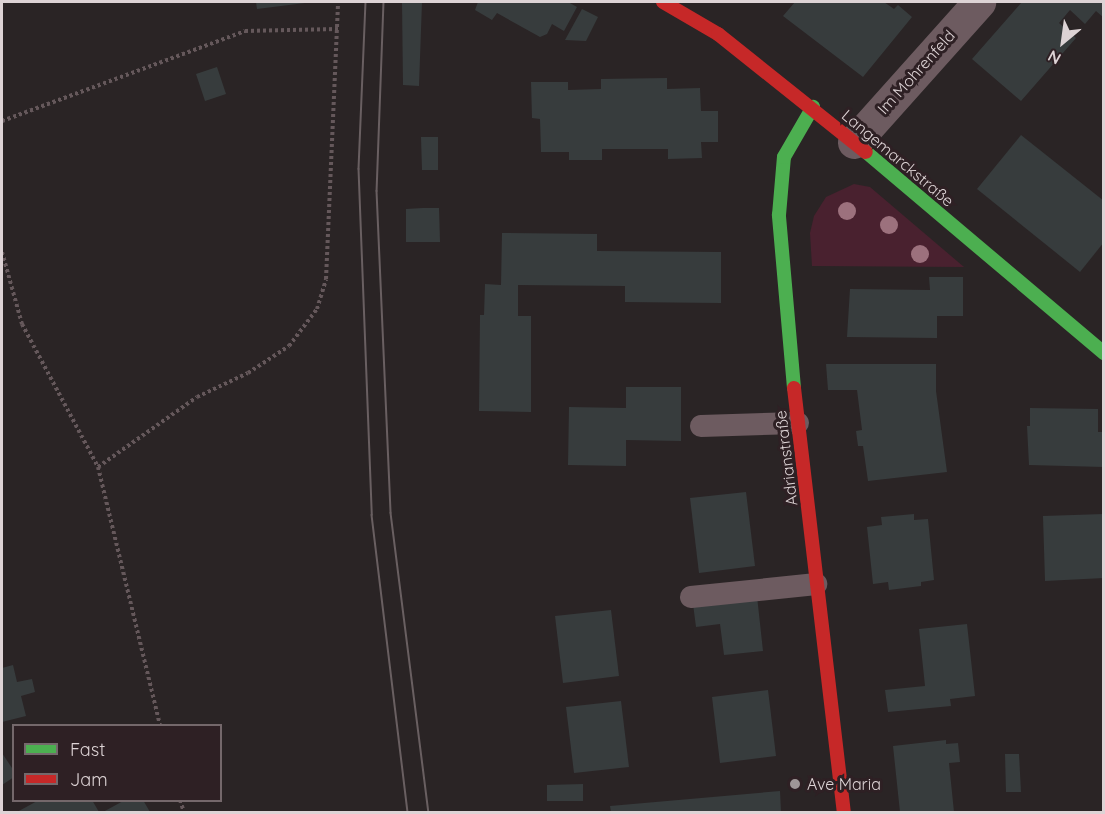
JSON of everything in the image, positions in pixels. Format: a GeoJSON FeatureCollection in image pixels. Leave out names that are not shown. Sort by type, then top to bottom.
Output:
{"type":"FeatureCollection","features":[{"type":"Feature","properties":{"kind":"street","name":"Langemarckstraße"},"geometry":{"type":"LineString","coordinates":[[663,2],[718,34],[813,107],[1104,353]]}},
{"type":"Feature","properties":{"kind":"street","name":"Im Mohrenfeld"},"geometry":{"type":"LineString","coordinates":[[854,142],[979,2]]}},
{"type":"Feature","properties":{"kind":"street","name":"Adrianstraße"},"geometry":{"type":"LineString","coordinates":[[813,107],[784,157],[779,215],[798,423],[844,813]]}},
{"type":"Feature","properties":{"kind":"lane"},"geometry":{"type":"LineString","coordinates":[[700,426],[798,423]]}},
{"type":"Feature","properties":{"kind":"lane"},"geometry":{"type":"LineString","coordinates":[[691,597],[816,584]]}},
{"type":"Feature","properties":{"kind":"path"},"geometry":{"type":"LineString","coordinates":[[98,467],[197,397],[248,373],[289,346],[317,309],[326,279],[338,2]]}},
{"type":"Feature","properties":{"kind":"path"},"geometry":{"type":"LineString","coordinates":[[2,120],[245,31],[338,29]]}},
{"type":"Feature","properties":{"kind":"path"},"geometry":{"type":"LineString","coordinates":[[2,252],[22,324],[98,467],[160,724]]}},
{"type":"Feature","properties":{"kind":"shaded area"},"geometry":{"type":"Polygon","coordinates":[[[854,184],[870,187],[964,267],[812,266],[810,233],[814,216],[826,197],[854,184]]]}},
{"type":"Feature","properties":{"kind":"building"},"geometry":{"type":"Polygon","coordinates":[[[256,2],[305,2],[305,3],[257,9],[256,2]]]}},
{"type":"Feature","properties":{"kind":"building"},"geometry":{"type":"Polygon","coordinates":[[[402,2],[422,2],[419,86],[403,85],[402,2]]]}},
{"type":"Feature","properties":{"kind":"building"},"geometry":{"type":"Polygon","coordinates":[[[478,2],[568,2],[577,7],[564,31],[552,24],[547,34],[540,37],[497,13],[492,20],[475,10],[478,2]]]}},
{"type":"Feature","properties":{"kind":"building"},"geometry":{"type":"Polygon","coordinates":[[[795,2],[884,2],[894,9],[898,5],[912,17],[863,77],[783,16],[795,2]]]}},
{"type":"Feature","properties":{"kind":"building"},"geometry":{"type":"Polygon","coordinates":[[[1022,2],[1104,2],[1104,18],[1096,11],[1085,24],[1070,10],[1059,23],[1076,38],[1021,101],[972,59],[1022,2]]]}},
{"type":"Feature","properties":{"kind":"building"},"geometry":{"type":"Polygon","coordinates":[[[582,9],[598,17],[586,41],[565,40],[582,9]]]}},
{"type":"Feature","properties":{"kind":"building"},"geometry":{"type":"Polygon","coordinates":[[[217,67],[226,94],[205,101],[196,74],[217,67]]]}},
{"type":"Feature","properties":{"kind":"building"},"geometry":{"type":"Polygon","coordinates":[[[667,78],[667,89],[700,88],[701,111],[718,111],[718,142],[701,142],[702,158],[668,159],[668,149],[602,149],[602,160],[569,160],[569,152],[541,152],[540,119],[532,118],[531,82],[568,82],[568,90],[601,89],[601,79],[667,78]]]}},
{"type":"Feature","properties":{"kind":"building"},"geometry":{"type":"Polygon","coordinates":[[[1021,135],[1104,201],[1104,242],[1080,272],[977,189],[1021,135]]]}},
{"type":"Feature","properties":{"kind":"building"},"geometry":{"type":"Polygon","coordinates":[[[421,137],[438,137],[438,170],[422,170],[421,137]]]}},
{"type":"Feature","properties":{"kind":"building"},"geometry":{"type":"Polygon","coordinates":[[[439,208],[440,242],[406,242],[406,209],[439,208]]]}},
{"type":"Feature","properties":{"kind":"building"},"geometry":{"type":"Polygon","coordinates":[[[502,233],[597,234],[597,251],[721,252],[721,303],[625,302],[625,286],[518,285],[518,316],[531,316],[531,412],[479,411],[480,315],[484,315],[485,284],[501,285],[502,233]]]}},
{"type":"Feature","properties":{"kind":"building"},"geometry":{"type":"Polygon","coordinates":[[[929,277],[963,277],[963,316],[937,316],[937,338],[847,337],[850,289],[930,290],[929,277]]]}},
{"type":"Feature","properties":{"kind":"building"},"geometry":{"type":"Polygon","coordinates":[[[826,364],[936,364],[936,391],[947,472],[868,481],[863,446],[858,446],[856,431],[862,430],[857,390],[828,390],[826,364]]]}},
{"type":"Feature","properties":{"kind":"building"},"geometry":{"type":"Polygon","coordinates":[[[626,387],[681,387],[681,441],[626,440],[626,466],[568,465],[569,407],[626,408],[626,387]]]}},
{"type":"Feature","properties":{"kind":"building"},"geometry":{"type":"Polygon","coordinates":[[[1030,408],[1098,409],[1098,432],[1104,432],[1104,467],[1029,465],[1027,426],[1030,426],[1030,408]]]}},
{"type":"Feature","properties":{"kind":"building"},"geometry":{"type":"Polygon","coordinates":[[[746,492],[755,566],[699,573],[690,498],[746,492]]]}},
{"type":"Feature","properties":{"kind":"building"},"geometry":{"type":"Polygon","coordinates":[[[914,514],[914,520],[928,519],[934,580],[921,582],[921,586],[889,590],[888,582],[873,584],[867,527],[882,525],[881,517],[914,514]]]}},
{"type":"Feature","properties":{"kind":"building"},"geometry":{"type":"Polygon","coordinates":[[[1104,514],[1104,578],[1045,581],[1043,516],[1104,514]]]}},
{"type":"Feature","properties":{"kind":"building"},"geometry":{"type":"Polygon","coordinates":[[[757,596],[763,651],[724,655],[720,624],[696,627],[693,604],[757,596]]]}},
{"type":"Feature","properties":{"kind":"building"},"geometry":{"type":"Polygon","coordinates":[[[611,610],[619,676],[563,683],[555,616],[611,610]]]}},
{"type":"Feature","properties":{"kind":"building"},"geometry":{"type":"Polygon","coordinates":[[[967,624],[975,696],[950,699],[951,706],[888,712],[885,690],[925,686],[919,629],[967,624]]]}},
{"type":"Feature","properties":{"kind":"building"},"geometry":{"type":"Polygon","coordinates":[[[13,665],[17,682],[32,679],[35,692],[21,696],[26,716],[2,722],[2,668],[13,665]]]}},
{"type":"Feature","properties":{"kind":"building"},"geometry":{"type":"Polygon","coordinates":[[[768,690],[776,756],[720,763],[712,697],[768,690]]]}},
{"type":"Feature","properties":{"kind":"building"},"geometry":{"type":"Polygon","coordinates":[[[621,701],[629,767],[574,773],[566,707],[621,701]]]}},
{"type":"Feature","properties":{"kind":"building"},"geometry":{"type":"Polygon","coordinates":[[[946,740],[946,744],[958,743],[960,762],[949,763],[954,812],[900,812],[893,746],[946,740]]]}},
{"type":"Feature","properties":{"kind":"building"},"geometry":{"type":"Polygon","coordinates":[[[2,753],[12,768],[12,778],[2,785],[2,753]]]}},
{"type":"Feature","properties":{"kind":"building"},"geometry":{"type":"Polygon","coordinates":[[[1005,754],[1019,754],[1021,792],[1006,792],[1005,754]]]}},
{"type":"Feature","properties":{"kind":"building"},"geometry":{"type":"Polygon","coordinates":[[[583,784],[583,801],[547,801],[547,785],[583,784]]]}},
{"type":"Feature","properties":{"kind":"building"},"geometry":{"type":"Polygon","coordinates":[[[780,791],[781,812],[611,812],[610,806],[780,791]]]}},
{"type":"Feature","properties":{"kind":"building"},"geometry":{"type":"Polygon","coordinates":[[[35,802],[93,802],[99,812],[17,812],[35,802]]]}},
{"type":"Feature","properties":{"kind":"building"},"geometry":{"type":"Polygon","coordinates":[[[121,802],[144,802],[150,812],[103,812],[121,802]]]}},
{"type":"Feature","properties":{"kind":"tram line"},"geometry":{"type":"LineString","coordinates":[[366,2],[359,169],[372,515],[408,812]]}},
{"type":"Feature","properties":{"kind":"tram line"},"geometry":{"type":"LineString","coordinates":[[384,2],[377,191],[391,513],[429,812]]}},
{"type":"Feature","properties":{"kind":"traffic: fast"},"geometry":{"type":"LineString","coordinates":[[794,388],[779,215],[784,157],[813,107]]}},
{"type":"Feature","properties":{"kind":"traffic: fast"},"geometry":{"type":"LineString","coordinates":[[866,152],[1104,353]]}},
{"type":"Feature","properties":{"kind":"traffic: jam"},"geometry":{"type":"LineString","coordinates":[[663,2],[718,34],[866,152]]}},
{"type":"Feature","properties":{"kind":"traffic: jam"},"geometry":{"type":"LineString","coordinates":[[794,388],[844,812]]}},
{"type":"Feature","properties":{"kind":"place","name":"Ave Maria"},"geometry":{"type":"Point","coordinates":[795,784]}}]}
